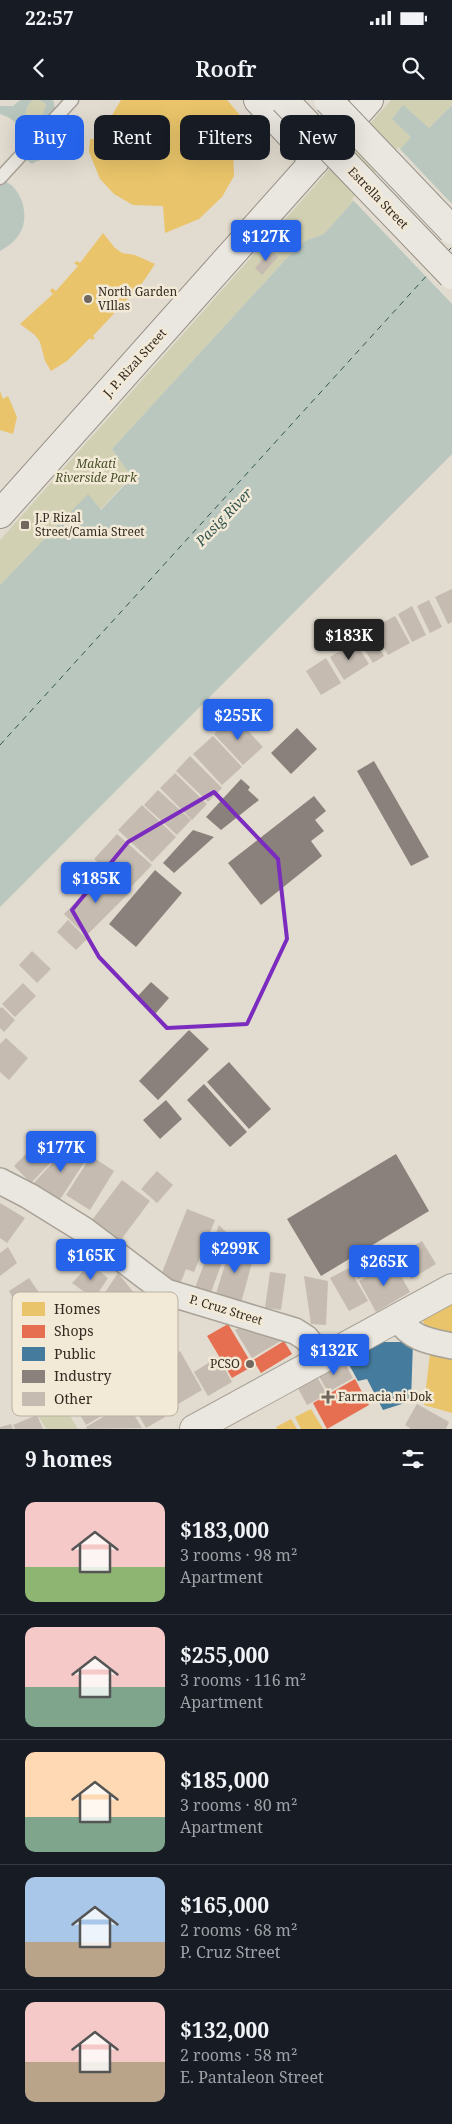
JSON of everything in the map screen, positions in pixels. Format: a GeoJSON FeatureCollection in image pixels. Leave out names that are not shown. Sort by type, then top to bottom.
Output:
{"type":"FeatureCollection","features":[{"type":"Feature","properties":{"kind":"main road"},"geometry":{"type":"LineString","coordinates":[[258,100],[315,161]]}},
{"type":"Feature","properties":{"kind":"main road","name":"Estrella Street"},"geometry":{"type":"LineString","coordinates":[[284,100],[452,275]]}},
{"type":"Feature","properties":{"kind":"main road"},"geometry":{"type":"LineString","coordinates":[[328,100],[452,230]]}},
{"type":"Feature","properties":{"kind":"main road","name":"J. P. Rizal Street"},"geometry":{"type":"LineString","coordinates":[[0,514],[369,100]]}},
{"type":"Feature","properties":{"kind":"main road"},"geometry":{"type":"LineString","coordinates":[[194,1429],[452,1288]]}},
{"type":"Feature","properties":{"kind":"street","name":"P. Cruz Street"},"geometry":{"type":"LineString","coordinates":[[0,1181],[29,1196],[84,1230],[166,1292]]}},
{"type":"Feature","properties":{"kind":"street","name":"P. Cruz Street"},"geometry":{"type":"LineString","coordinates":[[178,1296],[294,1331],[306,1338],[323,1358]]}},
{"type":"Feature","properties":{"kind":"street"},"geometry":{"type":"LineString","coordinates":[[397,1318],[410,1333],[423,1340],[452,1346]]}},
{"type":"Feature","properties":{"kind":"lane"},"geometry":{"type":"LineString","coordinates":[[0,178],[72,100]]}},
{"type":"Feature","properties":{"kind":"highlighted area"},"geometry":{"type":"Polygon","coordinates":[[[214,792],[278,859],[287,939],[247,1024],[167,1028],[99,957],[72,910],[128,842],[214,792]]]}},
{"type":"Feature","properties":{"kind":"green space"},"geometry":{"type":"Polygon","coordinates":[[[31,100],[40,100],[46,104],[44,115],[25,115],[31,100]]]}},
{"type":"Feature","properties":{"kind":"green space","name":"Makati Riverside Park"},"geometry":{"type":"Polygon","coordinates":[[[391,100],[452,100],[452,105],[429,128],[403,106],[392,119],[412,136],[324,234],[305,241],[287,258],[112,449],[132,476],[100,510],[88,495],[0,585],[0,540],[338,160],[355,160],[355,141],[391,100]]]}},
{"type":"Feature","properties":{"kind":"green space"},"geometry":{"type":"Polygon","coordinates":[[[38,1416],[70,1416],[78,1429],[46,1429],[38,1416]]]}},
{"type":"Feature","properties":{"kind":"water"},"geometry":{"type":"Polygon","coordinates":[[[20,100],[32,100],[25,115],[15,115],[15,122],[0,114],[0,106],[13,106],[20,100]]]}},
{"type":"Feature","properties":{"kind":"water"},"geometry":{"type":"Polygon","coordinates":[[[40,100],[53,100],[55,115],[43,115],[46,104],[40,100]]]}},
{"type":"Feature","properties":{"kind":"water","name":"Pasig River"},"geometry":{"type":"Polygon","coordinates":[[[403,105],[429,128],[452,105],[452,454],[0,907],[0,585],[88,494],[101,510],[132,477],[112,449],[287,258],[305,241],[324,234],[411,137],[392,119],[403,105]]]}},
{"type":"Feature","properties":{"kind":"water"},"geometry":{"type":"Polygon","coordinates":[[[26,160],[41,160],[32,164],[26,160]]]}},
{"type":"Feature","properties":{"kind":"water"},"geometry":{"type":"Polygon","coordinates":[[[0,179],[7,182],[18,192],[23,206],[24,222],[18,236],[0,251],[0,179]]]}},
{"type":"Feature","properties":{"kind":"pier"},"geometry":{"type":"Polygon","coordinates":[[[398,147],[452,204],[452,304],[352,199],[398,147]]]}},
{"type":"Feature","properties":{"kind":"building: Homes"},"geometry":{"type":"Polygon","coordinates":[[[121,100],[227,100],[239,115],[180,115],[180,160],[233,160],[234,176],[222,197],[199,219],[165,233],[163,206],[133,205],[114,194],[100,179],[89,152],[90,139],[94,139],[94,160],[170,160],[170,115],[112,115],[121,100]]]}},
{"type":"Feature","properties":{"kind":"building: Homes","name":"North Garden VIllas"},"geometry":{"type":"Polygon","coordinates":[[[103,233],[115,248],[122,253],[135,255],[155,264],[143,282],[124,303],[125,306],[123,308],[121,306],[93,336],[95,338],[92,340],[90,338],[67,361],[51,371],[45,361],[40,342],[35,335],[20,324],[53,294],[50,291],[52,288],[56,291],[78,266],[74,263],[77,261],[80,263],[103,233]]]}},
{"type":"Feature","properties":{"kind":"building: Homes"},"geometry":{"type":"Polygon","coordinates":[[[0,391],[3,399],[8,396],[17,417],[13,434],[0,430],[0,391]]]}},
{"type":"Feature","properties":{"kind":"building: Homes"},"geometry":{"type":"Polygon","coordinates":[[[452,1297],[452,1336],[431,1336],[419,1314],[452,1297]]]}},
{"type":"Feature","properties":{"kind":"building: Homes"},"geometry":{"type":"Polygon","coordinates":[[[430,1353],[452,1358],[452,1413],[424,1405],[430,1353]]]}},
{"type":"Feature","properties":{"kind":"building: Homes"},"geometry":{"type":"Polygon","coordinates":[[[311,1409],[323,1429],[301,1429],[295,1417],[311,1409]]]}},
{"type":"Feature","properties":{"kind":"building: Homes"},"geometry":{"type":"Polygon","coordinates":[[[291,1419],[297,1429],[277,1429],[276,1427],[291,1419]]]}},
{"type":"Feature","properties":{"kind":"building: Shops"},"geometry":{"type":"Polygon","coordinates":[[[228,1324],[253,1366],[232,1378],[207,1336],[228,1324]]]}},
{"type":"Feature","properties":{"kind":"building: Shops"},"geometry":{"type":"Polygon","coordinates":[[[284,1341],[292,1354],[261,1373],[253,1360],[284,1341]]]}},
{"type":"Feature","properties":{"kind":"building: Shops"},"geometry":{"type":"Polygon","coordinates":[[[355,1379],[369,1405],[327,1429],[313,1403],[355,1379]]]}},
{"type":"Feature","properties":{"kind":"building: Public"},"geometry":{"type":"Polygon","coordinates":[[[376,1342],[413,1342],[411,1401],[383,1410],[367,1379],[358,1381],[346,1359],[376,1342]]]}},
{"type":"Feature","properties":{"kind":"building: Industry"},"geometry":{"type":"Polygon","coordinates":[[[297,728],[317,749],[291,774],[271,753],[297,728]]]}},
{"type":"Feature","properties":{"kind":"building: Industry"},"geometry":{"type":"Polygon","coordinates":[[[374,761],[429,857],[411,866],[357,771],[374,761]]]}},
{"type":"Feature","properties":{"kind":"building: Industry"},"geometry":{"type":"Polygon","coordinates":[[[241,779],[250,787],[248,790],[259,800],[221,830],[206,817],[241,779]]]}},
{"type":"Feature","properties":{"kind":"building: Industry"},"geometry":{"type":"Polygon","coordinates":[[[314,796],[326,811],[315,820],[324,831],[311,841],[322,856],[261,905],[228,863],[314,796]]]}},
{"type":"Feature","properties":{"kind":"building: Industry"},"geometry":{"type":"Polygon","coordinates":[[[193,830],[214,837],[174,873],[163,863],[193,830]]]}},
{"type":"Feature","properties":{"kind":"building: Industry"},"geometry":{"type":"Polygon","coordinates":[[[155,870],[182,893],[136,947],[109,924],[155,870]]]}},
{"type":"Feature","properties":{"kind":"building: Industry"},"geometry":{"type":"Polygon","coordinates":[[[151,982],[169,998],[155,1014],[136,998],[151,982]]]}},
{"type":"Feature","properties":{"kind":"building: Industry"},"geometry":{"type":"Polygon","coordinates":[[[189,1030],[209,1049],[158,1100],[139,1081],[189,1030]]]}},
{"type":"Feature","properties":{"kind":"building: Industry"},"geometry":{"type":"Polygon","coordinates":[[[229,1062],[271,1109],[249,1129],[207,1082],[229,1062]]]}},
{"type":"Feature","properties":{"kind":"building: Industry"},"geometry":{"type":"Polygon","coordinates":[[[204,1084],[247,1132],[230,1147],[187,1100],[204,1084]]]}},
{"type":"Feature","properties":{"kind":"building: Industry"},"geometry":{"type":"Polygon","coordinates":[[[166,1100],[182,1119],[160,1139],[143,1120],[166,1100]]]}},
{"type":"Feature","properties":{"kind":"building: Industry"},"geometry":{"type":"Polygon","coordinates":[[[396,1154],[429,1211],[321,1276],[287,1219],[396,1154]]]}},
{"type":"Feature","properties":{"kind":"building: Other"},"geometry":{"type":"Polygon","coordinates":[[[270,250],[278,257],[262,275],[255,268],[270,250]]]}},
{"type":"Feature","properties":{"kind":"building: Other"},"geometry":{"type":"Polygon","coordinates":[[[452,589],[452,622],[448,624],[435,597],[452,589]]]}},
{"type":"Feature","properties":{"kind":"building: Other"},"geometry":{"type":"Polygon","coordinates":[[[429,600],[442,627],[430,633],[417,606],[429,600]]]}},
{"type":"Feature","properties":{"kind":"building: Other"},"geometry":{"type":"Polygon","coordinates":[[[412,606],[426,635],[412,642],[398,614],[412,606]]]}},
{"type":"Feature","properties":{"kind":"building: Other"},"geometry":{"type":"Polygon","coordinates":[[[395,616],[410,643],[388,655],[373,628],[395,616]]]}},
{"type":"Feature","properties":{"kind":"building: Other"},"geometry":{"type":"Polygon","coordinates":[[[370,634],[384,656],[373,663],[359,641],[370,634]]]}},
{"type":"Feature","properties":{"kind":"building: Other"},"geometry":{"type":"Polygon","coordinates":[[[355,642],[369,664],[344,680],[330,657],[355,642]]]}},
{"type":"Feature","properties":{"kind":"building: Other"},"geometry":{"type":"Polygon","coordinates":[[[326,658],[341,683],[321,695],[306,671],[326,658]]]}},
{"type":"Feature","properties":{"kind":"building: Other"},"geometry":{"type":"Polygon","coordinates":[[[234,716],[263,747],[243,765],[214,734],[234,716]]]}},
{"type":"Feature","properties":{"kind":"building: Other"},"geometry":{"type":"Polygon","coordinates":[[[213,736],[242,767],[222,785],[193,754],[213,736]]]}},
{"type":"Feature","properties":{"kind":"building: Other"},"geometry":{"type":"Polygon","coordinates":[[[190,756],[222,788],[208,802],[176,771],[190,756]]]}},
{"type":"Feature","properties":{"kind":"building: Other"},"geometry":{"type":"Polygon","coordinates":[[[175,773],[207,804],[192,820],[160,788],[175,773]]]}},
{"type":"Feature","properties":{"kind":"building: Other"},"geometry":{"type":"Polygon","coordinates":[[[158,790],[191,820],[177,835],[144,805],[158,790]]]}},
{"type":"Feature","properties":{"kind":"building: Other"},"geometry":{"type":"Polygon","coordinates":[[[142,805],[176,837],[152,862],[118,830],[142,805]]]}},
{"type":"Feature","properties":{"kind":"building: Other"},"geometry":{"type":"Polygon","coordinates":[[[117,834],[152,865],[128,890],[94,859],[117,834]]]}},
{"type":"Feature","properties":{"kind":"building: Other"},"geometry":{"type":"Polygon","coordinates":[[[105,872],[128,894],[86,936],[64,914],[105,872]]]}},
{"type":"Feature","properties":{"kind":"building: Other"},"geometry":{"type":"Polygon","coordinates":[[[68,920],[87,939],[76,950],[57,932],[68,920]]]}},
{"type":"Feature","properties":{"kind":"building: Other"},"geometry":{"type":"Polygon","coordinates":[[[32,951],[51,969],[37,983],[19,965],[32,951]]]}},
{"type":"Feature","properties":{"kind":"building: Other"},"geometry":{"type":"Polygon","coordinates":[[[23,983],[36,996],[15,1017],[2,1004],[23,983]]]}},
{"type":"Feature","properties":{"kind":"building: Other"},"geometry":{"type":"Polygon","coordinates":[[[2,1007],[15,1020],[4,1032],[0,1028],[0,1008],[2,1007]]]}},
{"type":"Feature","properties":{"kind":"building: Other"},"geometry":{"type":"Polygon","coordinates":[[[6,1038],[28,1058],[9,1080],[0,1072],[0,1044],[6,1038]]]}},
{"type":"Feature","properties":{"kind":"building: Other"},"geometry":{"type":"Polygon","coordinates":[[[41,1139],[58,1155],[31,1183],[14,1166],[41,1139]]]}},
{"type":"Feature","properties":{"kind":"building: Other"},"geometry":{"type":"Polygon","coordinates":[[[71,1143],[89,1155],[57,1204],[31,1186],[71,1143]]]}},
{"type":"Feature","properties":{"kind":"building: Other"},"geometry":{"type":"Polygon","coordinates":[[[91,1156],[114,1171],[90,1210],[66,1195],[91,1156]]]}},
{"type":"Feature","properties":{"kind":"building: Other"},"geometry":{"type":"Polygon","coordinates":[[[157,1171],[173,1185],[157,1203],[141,1189],[157,1171]]]}},
{"type":"Feature","properties":{"kind":"building: Other"},"geometry":{"type":"Polygon","coordinates":[[[122,1180],[150,1201],[117,1245],[89,1224],[122,1180]]]}},
{"type":"Feature","properties":{"kind":"building: Other"},"geometry":{"type":"Polygon","coordinates":[[[0,1203],[25,1218],[7,1243],[0,1238],[0,1203]]]}},
{"type":"Feature","properties":{"kind":"building: Other"},"geometry":{"type":"Polygon","coordinates":[[[187,1209],[215,1220],[194,1272],[186,1269],[179,1287],[159,1280],[187,1209]]]}},
{"type":"Feature","properties":{"kind":"building: Other"},"geometry":{"type":"Polygon","coordinates":[[[219,1225],[231,1237],[209,1298],[193,1293],[219,1225]]]}},
{"type":"Feature","properties":{"kind":"building: Other"},"geometry":{"type":"Polygon","coordinates":[[[233,1239],[253,1259],[241,1303],[215,1297],[233,1239]]]}},
{"type":"Feature","properties":{"kind":"building: Other"},"geometry":{"type":"Polygon","coordinates":[[[422,1241],[436,1264],[411,1279],[397,1255],[422,1241]]]}},
{"type":"Feature","properties":{"kind":"building: Other"},"geometry":{"type":"Polygon","coordinates":[[[382,1246],[390,1260],[358,1279],[350,1264],[382,1246]]]}},
{"type":"Feature","properties":{"kind":"building: Other"},"geometry":{"type":"Polygon","coordinates":[[[8,1247],[17,1263],[0,1276],[0,1253],[8,1247]]]}},
{"type":"Feature","properties":{"kind":"building: Other"},"geometry":{"type":"Polygon","coordinates":[[[393,1262],[410,1292],[376,1312],[359,1281],[393,1262]]]}},
{"type":"Feature","properties":{"kind":"building: Other"},"geometry":{"type":"Polygon","coordinates":[[[90,1264],[108,1278],[99,1292],[84,1292],[72,1283],[90,1264]]]}},
{"type":"Feature","properties":{"kind":"building: Other"},"geometry":{"type":"Polygon","coordinates":[[[349,1268],[368,1301],[349,1311],[330,1278],[349,1268]]]}},
{"type":"Feature","properties":{"kind":"building: Other"},"geometry":{"type":"Polygon","coordinates":[[[270,1272],[286,1274],[281,1310],[265,1308],[270,1272]]]}},
{"type":"Feature","properties":{"kind":"building: Other"},"geometry":{"type":"Polygon","coordinates":[[[118,1273],[133,1292],[105,1292],[118,1273]]]}},
{"type":"Feature","properties":{"kind":"building: Other"},"geometry":{"type":"Polygon","coordinates":[[[304,1276],[328,1281],[326,1325],[311,1324],[304,1276]]]}},
{"type":"Feature","properties":{"kind":"building: Other"},"geometry":{"type":"Polygon","coordinates":[[[29,1278],[39,1292],[12,1292],[12,1296],[9,1291],[29,1278]]]}},
{"type":"Feature","properties":{"kind":"building: Other"},"geometry":{"type":"Polygon","coordinates":[[[248,1323],[284,1339],[252,1358],[235,1330],[248,1323]]]}},
{"type":"Feature","properties":{"kind":"building: Other"},"geometry":{"type":"Polygon","coordinates":[[[180,1351],[202,1390],[178,1404],[178,1352],[180,1351]]]}},
{"type":"Feature","properties":{"kind":"building: Other"},"geometry":{"type":"Polygon","coordinates":[[[218,1357],[232,1382],[208,1396],[194,1372],[218,1357]]]}},
{"type":"Feature","properties":{"kind":"building: Other"},"geometry":{"type":"Polygon","coordinates":[[[332,1362],[336,1369],[345,1364],[353,1378],[328,1392],[316,1371],[332,1362]]]}},
{"type":"Feature","properties":{"kind":"building: Other"},"geometry":{"type":"Polygon","coordinates":[[[314,1372],[327,1394],[307,1405],[295,1383],[314,1372]]]}},
{"type":"Feature","properties":{"kind":"building: Other"},"geometry":{"type":"Polygon","coordinates":[[[417,1404],[449,1422],[446,1429],[411,1429],[405,1425],[417,1404]]]}},
{"type":"Feature","properties":{"kind":"building: Other"},"geometry":{"type":"Polygon","coordinates":[[[37,1416],[43,1429],[15,1429],[13,1425],[37,1416]]]}},
{"type":"Feature","properties":{"kind":"building: Other"},"geometry":{"type":"Polygon","coordinates":[[[81,1416],[101,1416],[86,1425],[81,1416]]]}},
{"type":"Feature","properties":{"kind":"building: Other"},"geometry":{"type":"Polygon","coordinates":[[[105,1416],[135,1416],[142,1428],[87,1429],[86,1427],[105,1416]]]}},
{"type":"Feature","properties":{"kind":"building: Other"},"geometry":{"type":"Polygon","coordinates":[[[139,1416],[164,1416],[165,1417],[146,1428],[139,1416]]]}},
{"type":"Feature","properties":{"kind":"building: Other"},"geometry":{"type":"Polygon","coordinates":[[[11,1424],[13,1429],[0,1429],[0,1427],[11,1424]]]}},
{"type":"Feature","properties":{"kind":"ferry route"},"geometry":{"type":"LineString","coordinates":[[447,252],[452,247]]}},
{"type":"Feature","properties":{"kind":"ferry route"},"geometry":{"type":"LineString","coordinates":[[0,745],[430,272]]}},
{"type":"Feature","properties":{"kind":"place","name":"North Garden VIllas"},"geometry":{"type":"Point","coordinates":[88,299]}},
{"type":"Feature","properties":{"kind":"place","name":"J.P Rizal Street/Camia Street"},"geometry":{"type":"Point","coordinates":[25,525]}},
{"type":"Feature","properties":{"kind":"place","name":"PCSO"},"geometry":{"type":"Point","coordinates":[250,1364]}},
{"type":"Feature","properties":{"kind":"place","name":"Farmacia ni Dok"},"geometry":{"type":"Point","coordinates":[328,1397]}}]}
